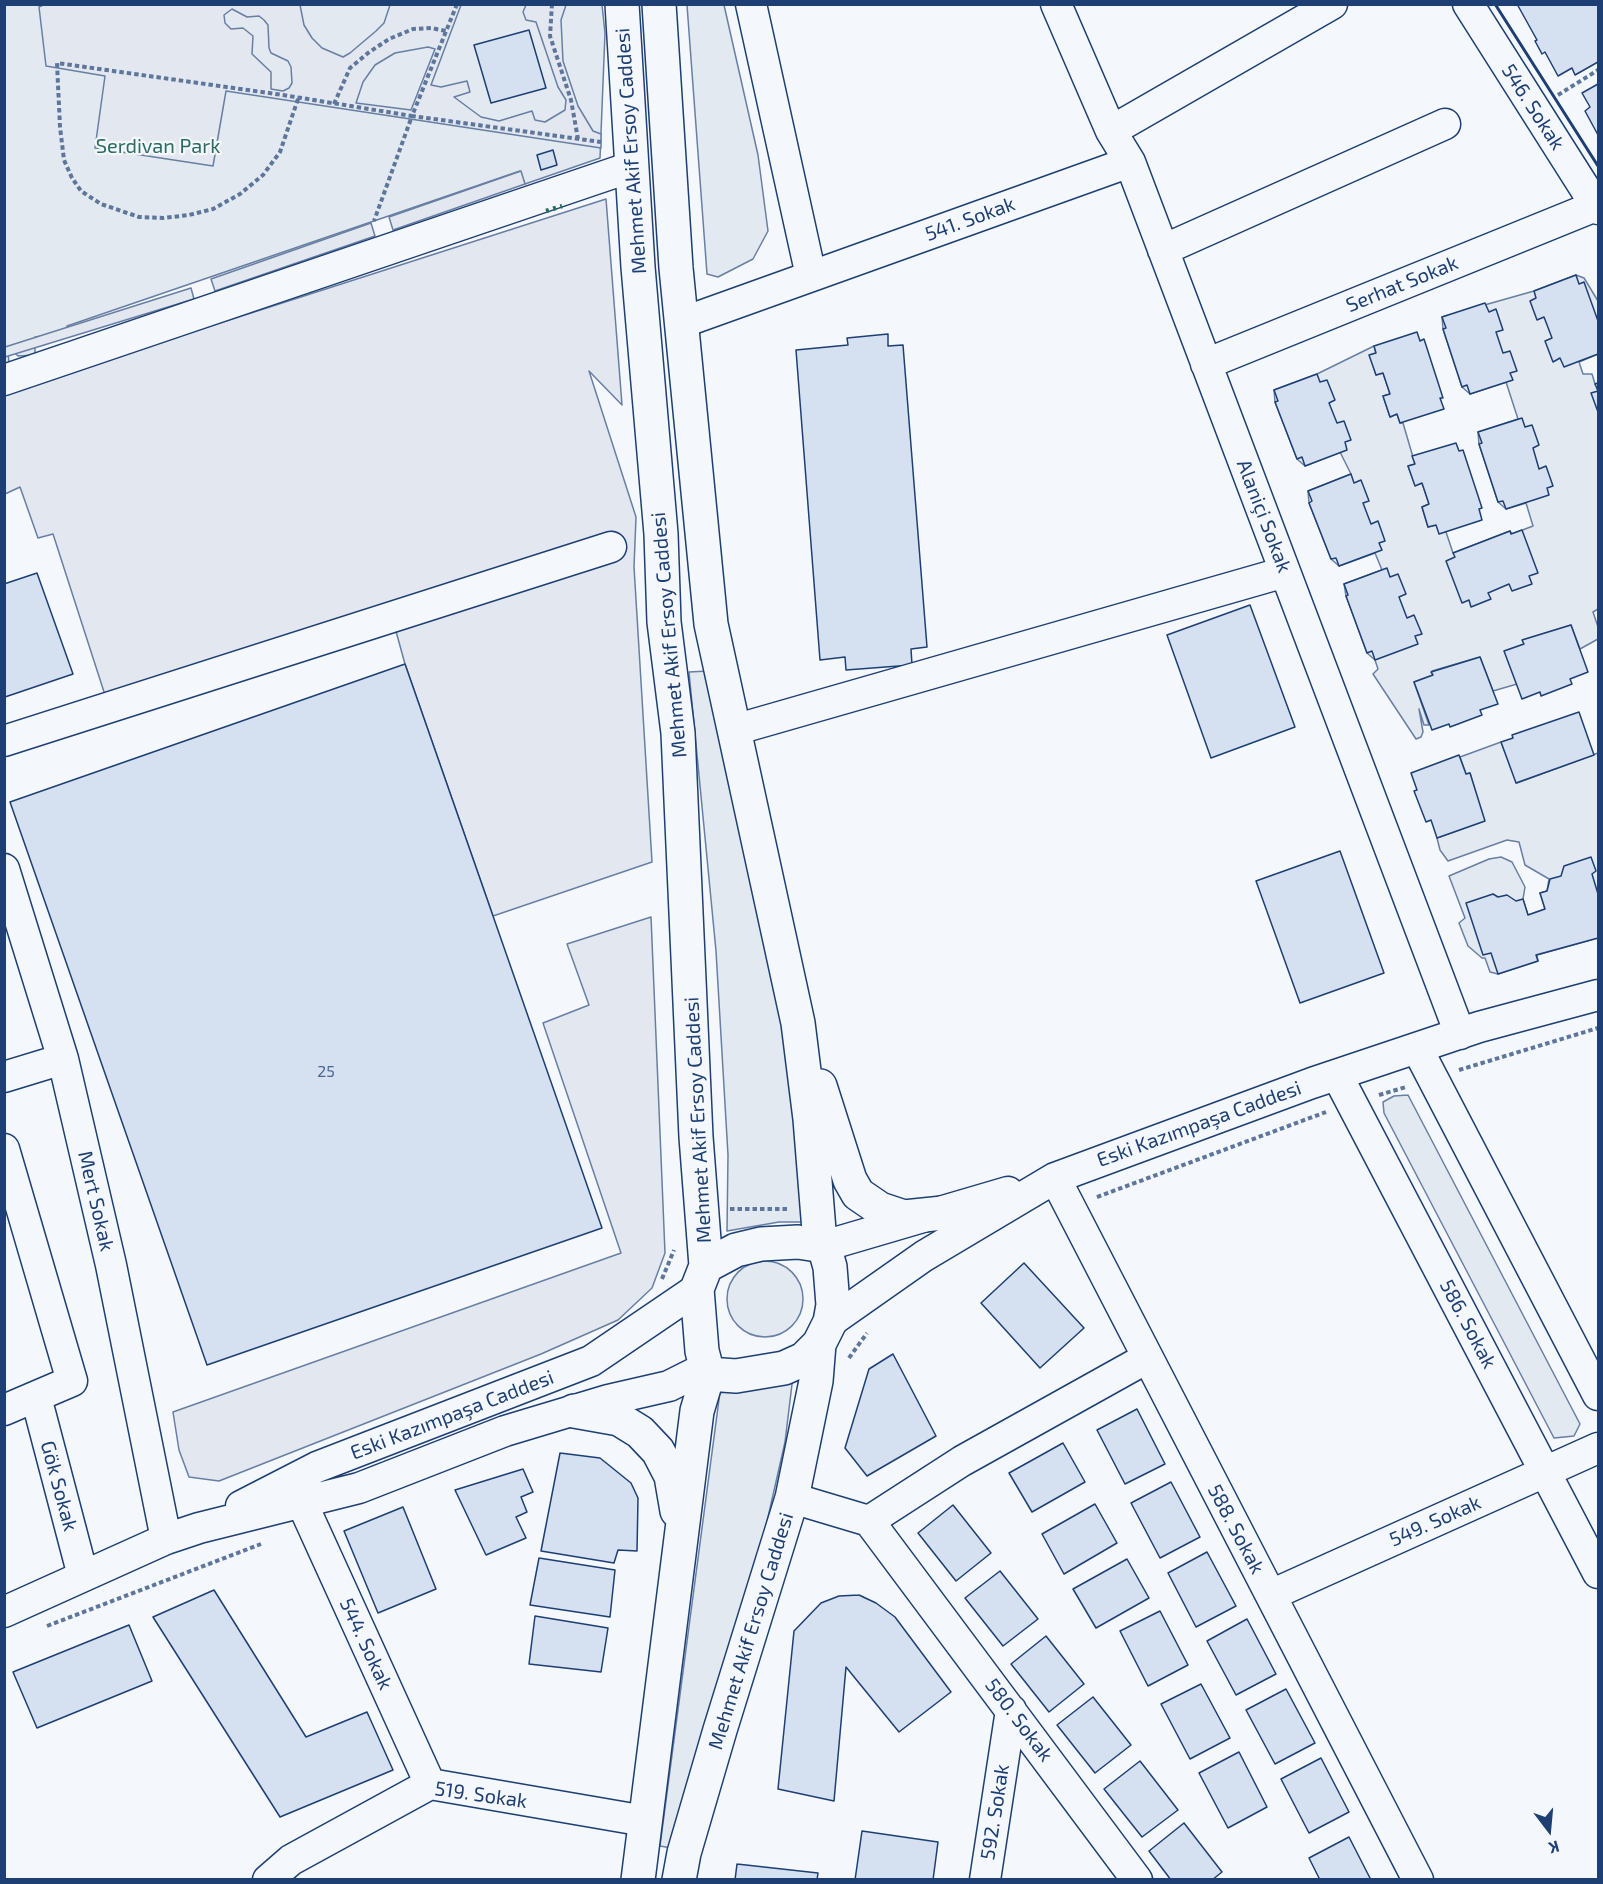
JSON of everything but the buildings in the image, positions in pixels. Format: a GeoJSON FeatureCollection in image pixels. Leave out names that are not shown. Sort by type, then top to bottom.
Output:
{"type":"FeatureCollection","features":[{"type":"Feature","properties":{"kind":"main road","name":"Mehmet Akif Ersoy Caddesi"},"geometry":{"type":"LineString","coordinates":[[622,4],[631,167],[661,534],[664,622],[678,734],[702,1278]]}},
{"type":"Feature","properties":{"kind":"main road","name":"Mehmet Akif Ersoy Caddesi"},"geometry":{"type":"LineString","coordinates":[[659,4],[681,323],[711,624],[798,1023],[822,1244]]}},
{"type":"Feature","properties":{"kind":"main road"},"geometry":{"type":"LineString","coordinates":[[798,1023],[850,1179],[858,1194],[880,1209],[904,1217],[943,1212]]}},
{"type":"Feature","properties":{"kind":"main road"},"geometry":{"type":"LineString","coordinates":[[638,1880],[697,1411],[707,1371],[702,1278],[736,1250],[762,1244],[822,1244],[832,1287],[833,1305],[825,1333],[804,1359],[784,1368],[736,1376],[707,1371]]}},
{"type":"Feature","properties":{"kind":"main road","name":"Mehmet Akif Ersoy Caddesi"},"geometry":{"type":"LineString","coordinates":[[679,1880],[703,1786],[792,1498],[825,1333]]}},
{"type":"Feature","properties":{"kind":"main road"},"geometry":{"type":"LineString","coordinates":[[574,1411],[619,1419],[640,1432],[658,1451],[671,1476],[681,1533]]}},
{"type":"Feature","properties":{"kind":"street"},"geometry":{"type":"LineString","coordinates":[[751,4],[811,276]]}},
{"type":"Feature","properties":{"kind":"street","name":"Alaniçi Sokak"},"geometry":{"type":"LineString","coordinates":[[1056,4],[1111,131],[1130,162],[1460,1034]]}},
{"type":"Feature","properties":{"kind":"street"},"geometry":{"type":"LineString","coordinates":[[1111,131],[1332,4]]}},
{"type":"Feature","properties":{"kind":"street","name":"546. Sokak"},"geometry":{"type":"LineString","coordinates":[[1468,4],[1598,207]]}},
{"type":"Feature","properties":{"kind":"street"},"geometry":{"type":"LineString","coordinates":[[1163,250],[1445,124]]}},
{"type":"Feature","properties":{"kind":"street","name":"541. Sokak"},"geometry":{"type":"LineString","coordinates":[[681,323],[1130,162]]}},
{"type":"Feature","properties":{"kind":"street"},"geometry":{"type":"LineString","coordinates":[[4,380],[631,167]]}},
{"type":"Feature","properties":{"kind":"street","name":"Serhat Sokak"},"geometry":{"type":"LineString","coordinates":[[1206,363],[1598,207]]}},
{"type":"Feature","properties":{"kind":"street"},"geometry":{"type":"LineString","coordinates":[[4,741],[611,547]]}},
{"type":"Feature","properties":{"kind":"street"},"geometry":{"type":"LineString","coordinates":[[735,730],[1285,572]]}},
{"type":"Feature","properties":{"kind":"street","name":"Mert Sokak"},"geometry":{"type":"LineString","coordinates":[[4,869],[63,1059],[111,1264],[166,1539]]}},
{"type":"Feature","properties":{"kind":"street","name":"Eski Kazımpaşa Caddesi"},"geometry":{"type":"LineString","coordinates":[[825,1333],[924,1256],[1055,1178],[1337,1074],[1460,1034],[1599,995]]}},
{"type":"Feature","properties":{"kind":"street"},"geometry":{"type":"LineString","coordinates":[[1417,1048],[1599,1395]]}},
{"type":"Feature","properties":{"kind":"street"},"geometry":{"type":"LineString","coordinates":[[4,1077],[63,1059]]}},
{"type":"Feature","properties":{"kind":"street","name":"586. Sokak"},"geometry":{"type":"LineString","coordinates":[[1337,1074],[1599,1573]]}},
{"type":"Feature","properties":{"kind":"street"},"geometry":{"type":"LineString","coordinates":[[4,1149],[72,1381],[4,1410]]}},
{"type":"Feature","properties":{"kind":"street"},"geometry":{"type":"LineString","coordinates":[[822,1244],[943,1212],[1055,1178]]}},
{"type":"Feature","properties":{"kind":"street","name":"588. Sokak"},"geometry":{"type":"LineString","coordinates":[[1055,1178],[1418,1880]]}},
{"type":"Feature","properties":{"kind":"street","name":"Eski Kazımpaşa Caddesi"},"geometry":{"type":"LineString","coordinates":[[199,1528],[317,1467],[591,1361],[702,1278]]}},
{"type":"Feature","properties":{"kind":"street"},"geometry":{"type":"LineString","coordinates":[[792,1498],[870,1521],[962,1461],[1148,1358]]}},
{"type":"Feature","properties":{"kind":"street","name":"Eski Kazımpaşa Caddesi"},"geometry":{"type":"LineString","coordinates":[[4,1612],[166,1539],[199,1528],[359,1488],[505,1431],[669,1386],[707,1371]]}},
{"type":"Feature","properties":{"kind":"street","name":"Gök Sokak"},"geometry":{"type":"LineString","coordinates":[[36,1397],[83,1575]]}},
{"type":"Feature","properties":{"kind":"street","name":"549. Sokak"},"geometry":{"type":"LineString","coordinates":[[1271,1594],[1599,1448]]}},
{"type":"Feature","properties":{"kind":"street","name":"544. Sokak"},"geometry":{"type":"LineString","coordinates":[[302,1503],[430,1784]]}},
{"type":"Feature","properties":{"kind":"street","name":"580. Sokak"},"geometry":{"type":"LineString","coordinates":[[870,1521],[1137,1880]]}},
{"type":"Feature","properties":{"kind":"street","name":"592. Sokak"},"geometry":{"type":"LineString","coordinates":[[985,1880],[1011,1710]]}},
{"type":"Feature","properties":{"kind":"street","name":"519. Sokak"},"geometry":{"type":"LineString","coordinates":[[268,1880],[291,1860],[430,1784],[645,1821]]}},
{"type":"Feature","properties":{"kind":"path"},"geometry":{"type":"LineString","coordinates":[[374,221],[411,116],[457,4]]}},
{"type":"Feature","properties":{"kind":"path"},"geometry":{"type":"LineString","coordinates":[[552,4],[550,36],[571,100],[578,139]]}},
{"type":"Feature","properties":{"kind":"path"},"geometry":{"type":"LineString","coordinates":[[334,104],[350,68],[375,48],[412,29],[431,28],[446,31]]}},
{"type":"Feature","properties":{"kind":"path"},"geometry":{"type":"LineString","coordinates":[[298,99],[280,152],[263,175],[240,194],[213,209],[189,215],[163,218],[139,217],[101,204],[81,190],[72,178],[64,160],[57,63],[271,93],[411,116],[607,142]]}},
{"type":"Feature","properties":{"kind":"path"},"geometry":{"type":"LineString","coordinates":[[1534,110],[1599,69]]}},
{"type":"Feature","properties":{"kind":"path"},"geometry":{"type":"LineString","coordinates":[[1070,1207],[1353,1104],[1599,1028]]}},
{"type":"Feature","properties":{"kind":"path"},"geometry":{"type":"LineString","coordinates":[[722,1209],[790,1209]]}},
{"type":"Feature","properties":{"kind":"path"},"geometry":{"type":"LineString","coordinates":[[657,1286],[675,1249],[674,1240]]}},
{"type":"Feature","properties":{"kind":"path"},"geometry":{"type":"LineString","coordinates":[[816,1380],[848,1358],[872,1325]]}},
{"type":"Feature","properties":{"kind":"green space","name":"Serdivan Park"},"geometry":{"type":"Polygon","coordinates":[[[5,5],[602,5],[605,33],[600,158],[525,184],[520,171],[67,326],[67,330],[58,334],[35,337],[35,355],[18,356],[12,350],[8,353],[9,363],[5,364],[5,5]]]}},
{"type":"Feature","properties":{"kind":"green space"},"geometry":{"type":"Polygon","coordinates":[[[687,5],[724,5],[758,155],[768,231],[753,259],[718,277],[707,274],[687,5]]]}},
{"type":"Feature","properties":{"kind":"green space"},"geometry":{"type":"Polygon","coordinates":[[[1576,275],[1584,278],[1598,301],[1598,354],[1579,362],[1583,374],[1592,374],[1595,384],[1598,383],[1598,609],[1593,612],[1598,627],[1598,639],[1580,649],[1571,625],[1523,640],[1524,644],[1505,651],[1517,684],[1493,691],[1480,657],[1432,671],[1433,675],[1414,682],[1429,725],[1424,725],[1419,709],[1423,732],[1421,737],[1416,739],[1373,674],[1378,669],[1375,660],[1367,653],[1346,596],[1344,584],[1382,570],[1375,553],[1339,566],[1331,559],[1309,503],[1308,491],[1351,474],[1340,452],[1305,466],[1297,459],[1275,402],[1274,390],[1317,374],[1374,346],[1376,353],[1370,355],[1376,375],[1383,373],[1390,394],[1383,396],[1390,417],[1397,414],[1400,423],[1403,423],[1415,464],[1408,466],[1415,485],[1422,483],[1429,504],[1422,507],[1428,527],[1436,525],[1446,532],[1453,553],[1510,531],[1512,534],[1533,526],[1526,503],[1506,509],[1498,502],[1479,444],[1478,432],[1518,419],[1506,382],[1470,394],[1462,387],[1443,329],[1442,317],[1534,291],[1576,275]]]}},
{"type":"Feature","properties":{"kind":"green space"},"geometry":{"type":"Polygon","coordinates":[[[708,671],[796,1063],[804,1222],[779,1222],[727,1231],[728,1155],[716,951],[689,672],[708,671]]]}},
{"type":"Feature","properties":{"kind":"green space"},"geometry":{"type":"Polygon","coordinates":[[[1501,742],[1517,783],[1598,753],[1598,938],[1537,955],[1538,961],[1498,974],[1490,972],[1485,958],[1468,946],[1459,923],[1465,918],[1449,876],[1489,859],[1501,857],[1512,862],[1525,887],[1523,899],[1528,915],[1545,909],[1540,893],[1547,891],[1549,879],[1525,865],[1519,842],[1507,840],[1448,861],[1440,850],[1437,838],[1484,821],[1470,773],[1466,774],[1460,757],[1501,742]]]}},
{"type":"Feature","properties":{"kind":"green space"},"geometry":{"type":"Polygon","coordinates":[[[1408,1095],[1580,1424],[1574,1436],[1554,1438],[1384,1113],[1383,1102],[1394,1096],[1408,1095]]]}},
{"type":"Feature","properties":{"kind":"green space"},"geometry":{"type":"Polygon","coordinates":[[[765,1261],[780,1264],[792,1272],[800,1284],[803,1299],[800,1314],[792,1326],[780,1334],[765,1337],[750,1334],[738,1326],[730,1314],[727,1299],[730,1284],[738,1272],[750,1264],[765,1261]]]}},
{"type":"Feature","properties":{"kind":"green space"},"geometry":{"type":"Polygon","coordinates":[[[793,1376],[785,1442],[752,1588],[677,1849],[660,1846],[720,1392],[793,1376]]]}},
{"type":"Feature","properties":{"kind":"shaded area"},"geometry":{"type":"Polygon","coordinates":[[[43,5],[300,5],[304,25],[312,38],[322,48],[343,57],[384,23],[390,5],[461,5],[431,85],[441,87],[467,81],[470,92],[454,97],[481,117],[499,121],[532,111],[535,120],[545,122],[565,110],[566,100],[558,87],[536,22],[526,20],[523,12],[526,5],[566,5],[561,20],[563,61],[578,106],[593,131],[601,134],[601,148],[226,91],[213,166],[95,148],[105,76],[46,66],[39,7],[43,5]],[[232,9],[224,15],[225,23],[231,29],[243,28],[253,36],[252,54],[271,72],[271,89],[283,91],[289,88],[292,83],[291,67],[288,61],[271,53],[268,25],[259,16],[247,17],[232,9]],[[428,47],[395,53],[375,65],[363,82],[356,103],[411,110],[435,49],[428,47]]]}},
{"type":"Feature","properties":{"kind":"shaded area"},"geometry":{"type":"Polygon","coordinates":[[[521,171],[525,184],[393,230],[389,217],[521,171]]]}},
{"type":"Feature","properties":{"kind":"shaded area"},"geometry":{"type":"Polygon","coordinates":[[[606,199],[622,405],[589,371],[636,517],[634,567],[652,862],[493,916],[405,664],[389,606],[105,695],[53,534],[38,538],[20,487],[5,494],[5,392],[606,199]]]}},
{"type":"Feature","properties":{"kind":"shaded area"},"geometry":{"type":"Polygon","coordinates":[[[371,223],[375,236],[215,291],[211,279],[371,223]]]}},
{"type":"Feature","properties":{"kind":"shaded area"},"geometry":{"type":"Polygon","coordinates":[[[191,288],[194,299],[5,357],[5,347],[191,288]]]}},
{"type":"Feature","properties":{"kind":"shaded area"},"geometry":{"type":"Polygon","coordinates":[[[651,917],[665,1253],[652,1288],[618,1320],[541,1354],[219,1481],[189,1477],[179,1450],[173,1412],[621,1253],[543,1023],[589,1005],[567,944],[651,917]]]}},
{"type":"Feature","properties":{"kind":"hedge"},"geometry":{"type":"LineString","coordinates":[[546,211],[562,206]]}},
{"type":"Feature","properties":{"kind":"wall"},"geometry":{"type":"LineString","coordinates":[[1495,4],[1598,166]]}}]}
